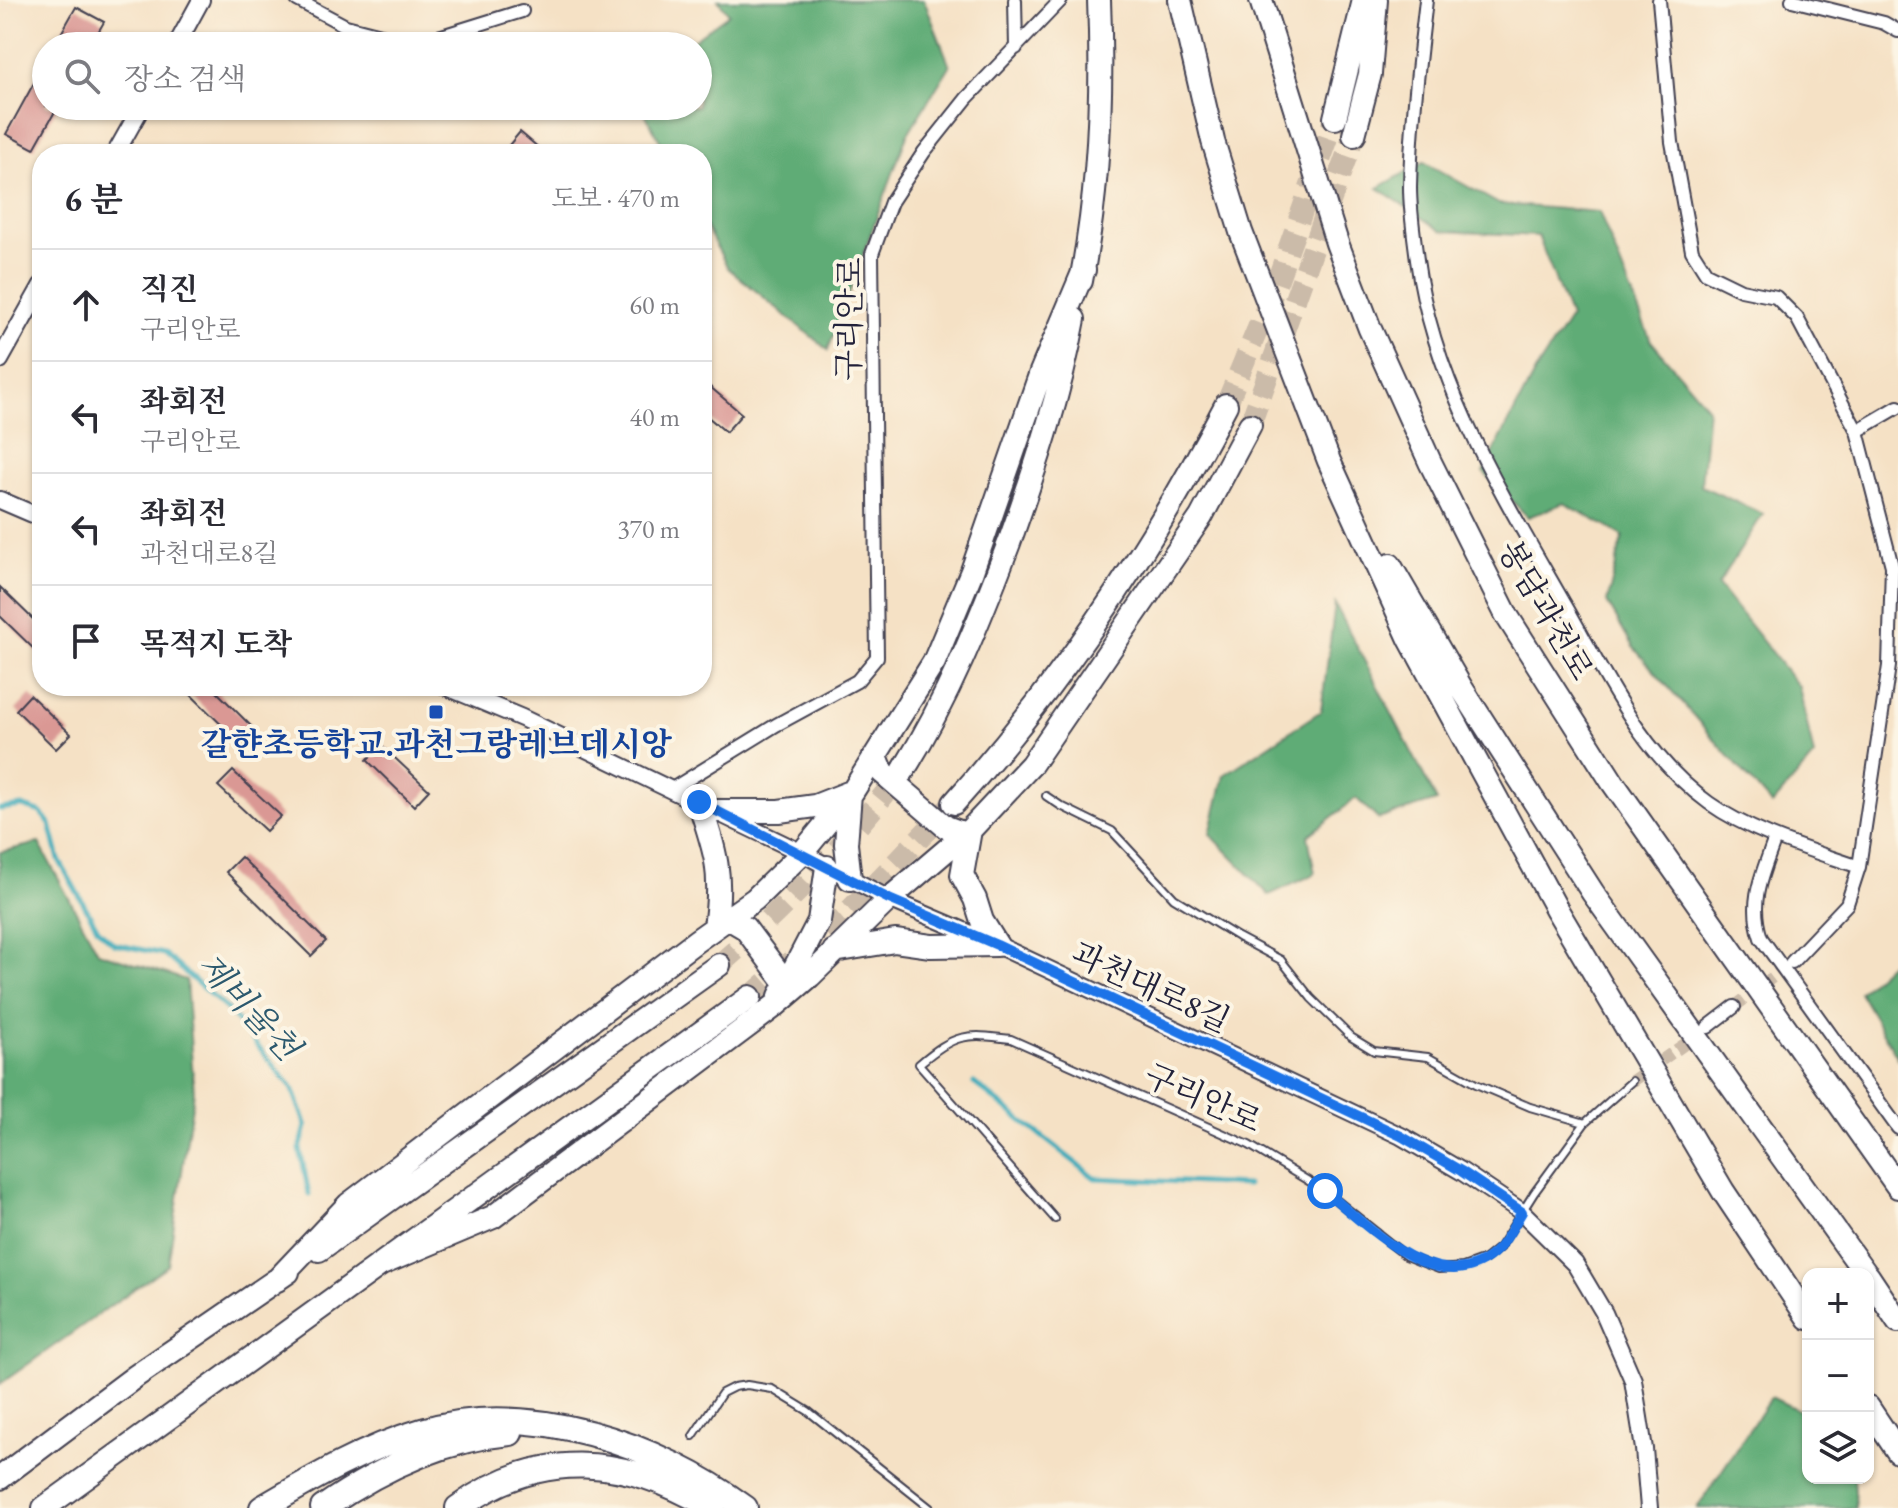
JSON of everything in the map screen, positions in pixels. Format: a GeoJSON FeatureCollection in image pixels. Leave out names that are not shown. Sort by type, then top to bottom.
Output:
{"type":"FeatureCollection","features":[{"type":"Feature","properties":{"kind":"highway"},"geometry":{"type":"LineString","coordinates":[[903,771],[956,676],[1025,499],[1070,340],[1084,270],[1099,154],[1099,0]]}},
{"type":"Feature","properties":{"kind":"highway"},"geometry":{"type":"LineString","coordinates":[[1180,0],[1213,141],[1241,232],[1329,461],[1410,639],[1550,897],[1723,1191],[1802,1309]]}},
{"type":"Feature","properties":{"kind":"highway","name":"봉담과천로"},"geometry":{"type":"LineString","coordinates":[[1261,0],[1337,243],[1370,329],[1430,462],[1507,616],[1613,783],[1898,1187]]}},
{"type":"Feature","properties":{"kind":"highway"},"geometry":{"type":"LineString","coordinates":[[1335,118],[1364,0]]}},
{"type":"Feature","properties":{"kind":"highway"},"geometry":{"type":"LineString","coordinates":[[1354,135],[1370,74],[1376,0]]}},
{"type":"Feature","properties":{"kind":"highway"},"geometry":{"type":"LineString","coordinates":[[277,1280],[349,1204],[774,883],[852,793],[934,662],[972,571],[1041,372],[1084,270]]}},
{"type":"Feature","properties":{"kind":"highway"},"geometry":{"type":"LineString","coordinates":[[954,803],[1024,720],[1104,607],[1176,494],[1226,405]]}},
{"type":"Feature","properties":{"kind":"highway"},"geometry":{"type":"LineString","coordinates":[[379,1265],[493,1217],[776,1005],[889,899],[967,832],[1031,765],[1201,517],[1250,425]]}},
{"type":"Feature","properties":{"kind":"highway"},"geometry":{"type":"LineString","coordinates":[[1329,461],[1538,812],[1862,1268]]}},
{"type":"Feature","properties":{"kind":"highway"},"geometry":{"type":"LineString","coordinates":[[876,756],[883,773],[946,827],[967,832]]}},
{"type":"Feature","properties":{"kind":"highway"},"geometry":{"type":"LineString","coordinates":[[722,922],[717,855],[708,807],[779,811],[815,806],[852,793]]}},
{"type":"Feature","properties":{"kind":"highway"},"geometry":{"type":"LineString","coordinates":[[850,879],[846,844],[852,793]]}},
{"type":"Feature","properties":{"kind":"highway"},"geometry":{"type":"LineString","coordinates":[[967,832],[962,875],[982,921],[997,945]]}},
{"type":"Feature","properties":{"kind":"highway"},"geometry":{"type":"LineString","coordinates":[[776,1005],[819,921],[827,867]]}},
{"type":"Feature","properties":{"kind":"highway"},"geometry":{"type":"LineString","coordinates":[[722,922],[745,928],[787,984]]}},
{"type":"Feature","properties":{"kind":"highway"},"geometry":{"type":"LineString","coordinates":[[834,951],[895,941],[931,946],[997,945]]}},
{"type":"Feature","properties":{"kind":"highway"},"geometry":{"type":"LineString","coordinates":[[0,1478],[136,1376],[277,1280],[719,965]]}},
{"type":"Feature","properties":{"kind":"highway"},"geometry":{"type":"LineString","coordinates":[[44,1508],[750,997]]}},
{"type":"Feature","properties":{"kind":"highway"},"geometry":{"type":"LineString","coordinates":[[1874,1285],[1898,1321]]}},
{"type":"Feature","properties":{"kind":"highway"},"geometry":{"type":"LineString","coordinates":[[1871,1412],[1898,1452]]}},
{"type":"Feature","properties":{"kind":"highway"},"geometry":{"type":"LineString","coordinates":[[262,1508],[364,1451],[414,1433],[476,1421],[523,1423],[604,1438],[659,1457],[745,1508]]}},
{"type":"Feature","properties":{"kind":"highway"},"geometry":{"type":"LineString","coordinates":[[323,1508],[349,1490],[399,1464],[476,1439],[553,1431],[604,1438]]}},
{"type":"Feature","properties":{"kind":"highway"},"geometry":{"type":"LineString","coordinates":[[458,1508],[517,1477],[568,1465],[593,1465],[642,1474],[668,1483],[711,1508]]}},
{"type":"Feature","properties":{"kind":"highway"},"geometry":{"type":"LineString","coordinates":[[489,1508],[524,1490],[558,1479],[603,1477],[652,1486],[711,1508]]}},
{"type":"Feature","properties":{"kind":"street"},"geometry":{"type":"LineString","coordinates":[[184,32],[201,0]]}},
{"type":"Feature","properties":{"kind":"street"},"geometry":{"type":"LineString","coordinates":[[297,0],[346,26],[369,32]]}},
{"type":"Feature","properties":{"kind":"street"},"geometry":{"type":"LineString","coordinates":[[1015,0],[1016,48]]}},
{"type":"Feature","properties":{"kind":"street","name":"구리안로"},"geometry":{"type":"LineString","coordinates":[[672,789],[803,709],[857,681],[877,657],[872,254],[891,202],[924,152],[967,98],[1061,0]]}},
{"type":"Feature","properties":{"kind":"street"},"geometry":{"type":"LineString","coordinates":[[1426,0],[1410,190],[1426,307],[1440,358],[1471,432],[1515,518],[1636,729],[1675,774],[1710,804],[1775,838],[1859,867]]}},
{"type":"Feature","properties":{"kind":"street"},"geometry":{"type":"LineString","coordinates":[[1659,0],[1672,142],[1692,251],[1706,273],[1741,290],[1776,297],[1797,318],[1857,431],[1892,566],[1889,666],[1859,867],[1847,904],[1792,962]]}},
{"type":"Feature","properties":{"kind":"street"},"geometry":{"type":"LineString","coordinates":[[1792,0],[1884,23],[1898,31]]}},
{"type":"Feature","properties":{"kind":"street"},"geometry":{"type":"LineString","coordinates":[[455,32],[522,11]]}},
{"type":"Feature","properties":{"kind":"street"},"geometry":{"type":"LineString","coordinates":[[121,144],[134,120]]}},
{"type":"Feature","properties":{"kind":"street"},"geometry":{"type":"LineString","coordinates":[[0,360],[32,303]]}},
{"type":"Feature","properties":{"kind":"street"},"geometry":{"type":"LineString","coordinates":[[1857,431],[1898,407]]}},
{"type":"Feature","properties":{"kind":"street"},"geometry":{"type":"LineString","coordinates":[[0,500],[32,514]]}},
{"type":"Feature","properties":{"kind":"street","name":"과천대로8길"},"geometry":{"type":"LineString","coordinates":[[469,696],[672,789],[889,899],[997,945],[1401,1136],[1522,1212],[1575,1264],[1604,1313],[1633,1380],[1649,1508]]}},
{"type":"Feature","properties":{"kind":"street"},"geometry":{"type":"LineString","coordinates":[[1775,838],[1756,896],[1754,918],[1761,938],[1898,1128]]}},
{"type":"Feature","properties":{"kind":"street"},"geometry":{"type":"LineString","coordinates":[[1708,1027],[1734,1007]]}},
{"type":"Feature","properties":{"kind":"lane"},"geometry":{"type":"LineString","coordinates":[[1046,796],[1112,831],[1174,898],[1281,960],[1311,998],[1351,1037],[1374,1051],[1428,1057],[1530,1107],[1585,1123]]}},
{"type":"Feature","properties":{"kind":"lane","name":"구리안로"},"geometry":{"type":"LineString","coordinates":[[1055,1219],[919,1064],[944,1043],[972,1034],[1011,1039],[1249,1145],[1325,1191],[1406,1256],[1439,1269],[1463,1267],[1485,1259],[1500,1247],[1585,1123],[1632,1081]]}},
{"type":"Feature","properties":{"kind":"lane"},"geometry":{"type":"LineString","coordinates":[[693,1436],[722,1393],[747,1385],[772,1389],[808,1411],[930,1508]]}},
{"type":"Feature","properties":{"kind":"green space"},"geometry":{"type":"Polygon","coordinates":[[[718,0],[924,0],[950,66],[907,135],[828,350],[728,268],[712,238],[712,144],[662,144],[649,120],[712,120],[712,32],[704,32],[729,14],[718,0]]]}},
{"type":"Feature","properties":{"kind":"green space"},"geometry":{"type":"Polygon","coordinates":[[[1424,162],[1499,204],[1599,212],[1651,341],[1708,408],[1701,486],[1763,514],[1718,585],[1799,687],[1814,756],[1772,805],[1633,647],[1607,602],[1623,536],[1564,503],[1528,517],[1483,472],[1535,372],[1570,318],[1538,236],[1441,231],[1378,188],[1424,162]]]}},
{"type":"Feature","properties":{"kind":"green space"},"geometry":{"type":"Polygon","coordinates":[[[1335,604],[1437,801],[1378,819],[1356,798],[1308,836],[1315,874],[1269,895],[1210,834],[1224,775],[1321,711],[1335,604]]]}},
{"type":"Feature","properties":{"kind":"green space"},"geometry":{"type":"Polygon","coordinates":[[[39,843],[98,952],[186,980],[194,1092],[168,1265],[0,1384],[0,852],[39,843]]]}},
{"type":"Feature","properties":{"kind":"green space"},"geometry":{"type":"Polygon","coordinates":[[[1898,952],[1898,1058],[1859,992],[1897,957],[1898,952]]]}},
{"type":"Feature","properties":{"kind":"green space"},"geometry":{"type":"Polygon","coordinates":[[[1771,1397],[1802,1412],[1802,1484],[1854,1484],[1856,1508],[1697,1508],[1771,1397]]]}},
{"type":"Feature","properties":{"kind":"building"},"geometry":{"type":"Polygon","coordinates":[[[76,7],[104,22],[98,32],[62,32],[76,7]]]}},
{"type":"Feature","properties":{"kind":"building"},"geometry":{"type":"Polygon","coordinates":[[[32,87],[32,120],[50,120],[32,148],[6,134],[32,87]]]}},
{"type":"Feature","properties":{"kind":"building"},"geometry":{"type":"Polygon","coordinates":[[[520,132],[534,144],[510,144],[520,132]]]}},
{"type":"Feature","properties":{"kind":"building"},"geometry":{"type":"Polygon","coordinates":[[[712,388],[742,414],[726,432],[712,420],[712,388]]]}},
{"type":"Feature","properties":{"kind":"building"},"geometry":{"type":"Polygon","coordinates":[[[0,587],[32,618],[32,647],[0,616],[0,587]]]}},
{"type":"Feature","properties":{"kind":"building"},"geometry":{"type":"Polygon","coordinates":[[[30,695],[71,734],[56,749],[16,710],[30,695]]]}},
{"type":"Feature","properties":{"kind":"building"},"geometry":{"type":"Polygon","coordinates":[[[192,696],[221,696],[253,728],[239,742],[192,696]]]}},
{"type":"Feature","properties":{"kind":"building"},"geometry":{"type":"Polygon","coordinates":[[[381,745],[429,790],[414,806],[367,760],[381,745]]]}},
{"type":"Feature","properties":{"kind":"building"},"geometry":{"type":"Polygon","coordinates":[[[233,771],[281,816],[266,831],[218,786],[233,771]]]}},
{"type":"Feature","properties":{"kind":"building"},"geometry":{"type":"Polygon","coordinates":[[[241,857],[326,941],[311,956],[226,872],[241,857]]]}},
{"type":"Feature","properties":{"kind":"waterway","name":"제비울천"},"geometry":{"type":"LineString","coordinates":[[0,809],[22,806],[40,812],[50,824],[59,860],[98,929],[114,944],[164,954],[228,1010],[292,1088],[306,1126],[300,1149],[309,1194]]}},
{"type":"Feature","properties":{"kind":"waterway","name":"제비울천"},"geometry":{"type":"LineString","coordinates":[[974,1083],[1095,1178],[1247,1185]]}},
{"type":"Feature","properties":{"kind":"tunnel"},"geometry":{"type":"LineString","coordinates":[[1226,405],[1274,290],[1335,118]]}},
{"type":"Feature","properties":{"kind":"tunnel"},"geometry":{"type":"LineString","coordinates":[[1250,425],[1354,135]]}},
{"type":"Feature","properties":{"kind":"tunnel"},"geometry":{"type":"LineString","coordinates":[[719,965],[816,872],[903,771]]}},
{"type":"Feature","properties":{"kind":"tunnel"},"geometry":{"type":"LineString","coordinates":[[750,997],[851,909],[949,808]]}},
{"type":"Feature","properties":{"kind":"tunnel"},"geometry":{"type":"LineString","coordinates":[[1734,1007],[1790,964]]}},
{"type":"Feature","properties":{"kind":"tunnel"},"geometry":{"type":"LineString","coordinates":[[1632,1081],[1699,1034]]}},
{"type":"Feature","properties":{"kind":"place","name":"갈햔초등학교.과천그랑레브데시앙"},"geometry":{"type":"Point","coordinates":[436,712]}},
{"type":"Feature","properties":{"kind":"route"},"geometry":{"type":"LineString","coordinates":[[699,802],[889,899],[997,945],[1401,1136],[1522,1212],[1500,1247],[1485,1259],[1463,1267],[1439,1269],[1406,1256],[1325,1191]]}}]}
